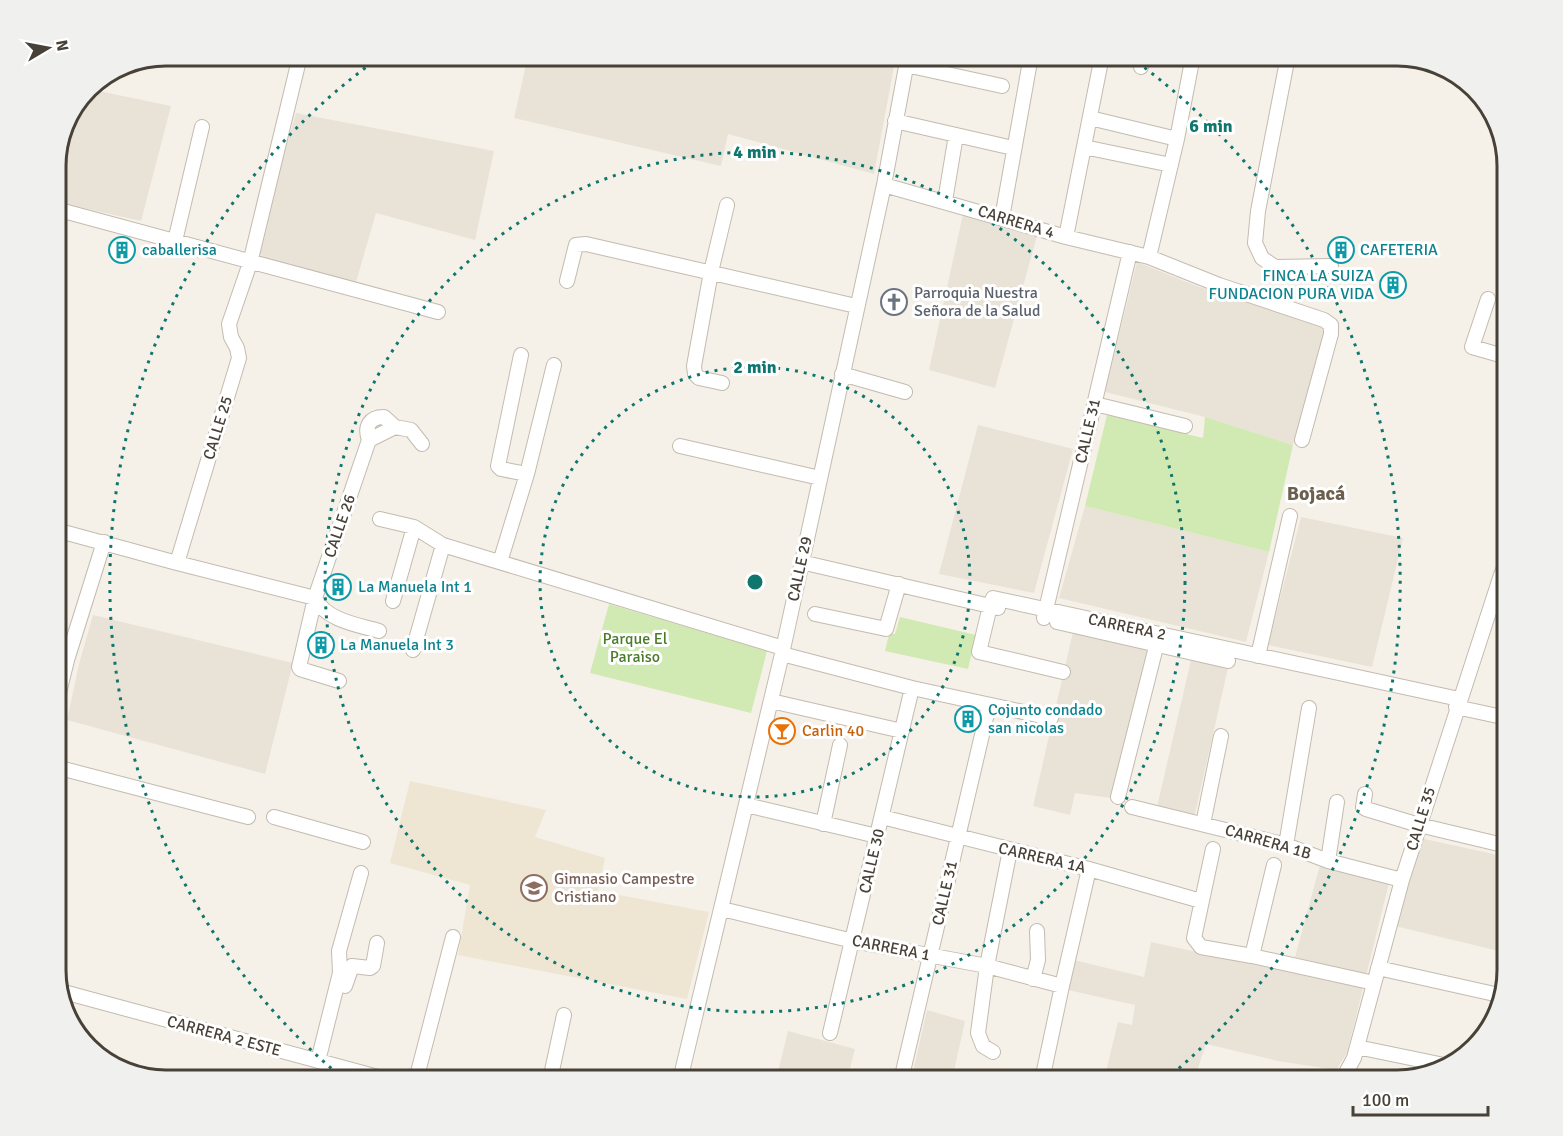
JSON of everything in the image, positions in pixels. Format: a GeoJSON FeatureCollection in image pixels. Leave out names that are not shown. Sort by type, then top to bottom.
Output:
{"type":"FeatureCollection","features":[{"type":"Feature","properties":{"kind":"street","name":"CALLE 25"},"geometry":{"type":"LineString","coordinates":[[177,563],[239,358],[229,324],[250,263],[298,66]]}},
{"type":"Feature","properties":{"kind":"street","name":"CALLE 29"},"geometry":{"type":"LineString","coordinates":[[682,1070],[771,701],[884,184],[906,66]]}},
{"type":"Feature","properties":{"kind":"street"},"geometry":{"type":"LineString","coordinates":[[929,66],[1002,86]]}},
{"type":"Feature","properties":{"kind":"street"},"geometry":{"type":"LineString","coordinates":[[1002,218],[1029,66]]}},
{"type":"Feature","properties":{"kind":"street"},"geometry":{"type":"LineString","coordinates":[[1066,237],[1100,66]]}},
{"type":"Feature","properties":{"kind":"street"},"geometry":{"type":"LineString","coordinates":[[1149,257],[1177,139],[1191,66]]}},
{"type":"Feature","properties":{"kind":"street"},"geometry":{"type":"LineString","coordinates":[[1286,66],[1258,212],[1255,243],[1262,258],[1275,267],[1331,266]]}},
{"type":"Feature","properties":{"kind":"street"},"geometry":{"type":"LineString","coordinates":[[1090,118],[1177,139]]}},
{"type":"Feature","properties":{"kind":"street"},"geometry":{"type":"LineString","coordinates":[[895,121],[1013,148]]}},
{"type":"Feature","properties":{"kind":"street"},"geometry":{"type":"LineString","coordinates":[[175,241],[202,127]]}},
{"type":"Feature","properties":{"kind":"street"},"geometry":{"type":"LineString","coordinates":[[945,201],[956,135]]}},
{"type":"Feature","properties":{"kind":"street"},"geometry":{"type":"LineString","coordinates":[[1084,147],[1171,165]]}},
{"type":"Feature","properties":{"kind":"street","name":"CARRERA 4"},"geometry":{"type":"LineString","coordinates":[[884,184],[1066,237],[1149,257],[1219,285],[1324,320],[1331,325],[1332,333],[1302,440]]}},
{"type":"Feature","properties":{"kind":"street"},"geometry":{"type":"LineString","coordinates":[[722,383],[699,378],[695,374],[694,366],[711,272],[727,205]]}},
{"type":"Feature","properties":{"kind":"street"},"geometry":{"type":"LineString","coordinates":[[66,212],[438,312]]}},
{"type":"Feature","properties":{"kind":"street"},"geometry":{"type":"LineString","coordinates":[[567,281],[576,245],[586,244],[856,306]]}},
{"type":"Feature","properties":{"kind":"street","name":"CALLE 31"},"geometry":{"type":"LineString","coordinates":[[1044,614],[1130,252]]}},
{"type":"Feature","properties":{"kind":"street"},"geometry":{"type":"LineString","coordinates":[[1488,299],[1472,347],[1497,354]]}},
{"type":"Feature","properties":{"kind":"street"},"geometry":{"type":"LineString","coordinates":[[521,355],[498,466],[527,474]]}},
{"type":"Feature","properties":{"kind":"street"},"geometry":{"type":"LineString","coordinates":[[500,562],[527,474],[554,365]]}},
{"type":"Feature","properties":{"kind":"street"},"geometry":{"type":"LineString","coordinates":[[842,374],[905,392]]}},
{"type":"Feature","properties":{"kind":"street"},"geometry":{"type":"LineString","coordinates":[[1095,404],[1185,426]]}},
{"type":"Feature","properties":{"kind":"street","name":"CALLE 26"},"geometry":{"type":"LineString","coordinates":[[339,681],[299,667],[315,598],[369,440],[367,435],[371,420],[384,417],[395,427],[411,430],[422,444]]}},
{"type":"Feature","properties":{"kind":"street"},"geometry":{"type":"LineString","coordinates":[[680,446],[820,478]]}},
{"type":"Feature","properties":{"kind":"street"},"geometry":{"type":"LineString","coordinates":[[1258,656],[1290,516]]}},
{"type":"Feature","properties":{"kind":"street"},"geometry":{"type":"LineString","coordinates":[[380,519],[414,527],[443,545],[782,651],[912,688],[1051,718]]}},
{"type":"Feature","properties":{"kind":"street"},"geometry":{"type":"LineString","coordinates":[[393,601],[414,527]]}},
{"type":"Feature","properties":{"kind":"street"},"geometry":{"type":"LineString","coordinates":[[66,532],[315,598],[318,605],[339,620],[379,631]]}},
{"type":"Feature","properties":{"kind":"street"},"geometry":{"type":"LineString","coordinates":[[66,664],[104,542]]}},
{"type":"Feature","properties":{"kind":"street"},"geometry":{"type":"LineString","coordinates":[[413,650],[443,545]]}},
{"type":"Feature","properties":{"kind":"street"},"geometry":{"type":"LineString","coordinates":[[802,558],[899,584],[991,602]]}},
{"type":"Feature","properties":{"kind":"street"},"geometry":{"type":"LineString","coordinates":[[802,558],[951,588],[991,602]]}},
{"type":"Feature","properties":{"kind":"street"},"geometry":{"type":"LineString","coordinates":[[815,614],[886,629],[889,626],[899,584]]}},
{"type":"Feature","properties":{"kind":"street","name":"CALLE 35"},"geometry":{"type":"LineString","coordinates":[[1347,1070],[1354,1058],[1402,880],[1497,584]]}},
{"type":"Feature","properties":{"kind":"street"},"geometry":{"type":"LineString","coordinates":[[991,602],[979,652],[1063,672]]}},
{"type":"Feature","properties":{"kind":"street","name":"CARRERA 2"},"geometry":{"type":"LineString","coordinates":[[991,602],[1119,630],[1258,656],[1458,703],[1497,715]]}},
{"type":"Feature","properties":{"kind":"street"},"geometry":{"type":"LineString","coordinates":[[1119,630],[1157,643],[1228,661]]}},
{"type":"Feature","properties":{"kind":"street"},"geometry":{"type":"LineString","coordinates":[[1118,797],[1157,643]]}},
{"type":"Feature","properties":{"kind":"street","name":"CALLE 30"},"geometry":{"type":"LineString","coordinates":[[830,1033],[912,688]]}},
{"type":"Feature","properties":{"kind":"street"},"geometry":{"type":"LineString","coordinates":[[771,701],[902,731]]}},
{"type":"Feature","properties":{"kind":"street","name":"CALLE 31"},"geometry":{"type":"LineString","coordinates":[[903,1070],[989,705]]}},
{"type":"Feature","properties":{"kind":"street"},"geometry":{"type":"LineString","coordinates":[[1286,845],[1309,708]]}},
{"type":"Feature","properties":{"kind":"street"},"geometry":{"type":"LineString","coordinates":[[1203,824],[1221,736]]}},
{"type":"Feature","properties":{"kind":"street"},"geometry":{"type":"LineString","coordinates":[[823,824],[840,745]]}},
{"type":"Feature","properties":{"kind":"street"},"geometry":{"type":"LineString","coordinates":[[66,770],[248,817]]}},
{"type":"Feature","properties":{"kind":"street"},"geometry":{"type":"LineString","coordinates":[[1365,794],[1364,808],[1419,825],[1497,843]]}},
{"type":"Feature","properties":{"kind":"street"},"geometry":{"type":"LineString","coordinates":[[1328,861],[1337,802]]}},
{"type":"Feature","properties":{"kind":"street"},"geometry":{"type":"LineString","coordinates":[[746,806],[877,836]]}},
{"type":"Feature","properties":{"kind":"street","name":"CARRERA 1B"},"geometry":{"type":"LineString","coordinates":[[1132,807],[1286,845],[1328,861],[1402,880]]}},
{"type":"Feature","properties":{"kind":"street"},"geometry":{"type":"LineString","coordinates":[[274,817],[363,842]]}},
{"type":"Feature","properties":{"kind":"street","name":"CARRERA 1A"},"geometry":{"type":"LineString","coordinates":[[882,817],[1089,869],[1201,901]]}},
{"type":"Feature","properties":{"kind":"street"},"geometry":{"type":"LineString","coordinates":[[1213,849],[1194,938],[1196,943],[1201,947],[1252,956],[1374,984]]}},
{"type":"Feature","properties":{"kind":"street"},"geometry":{"type":"LineString","coordinates":[[993,1052],[983,1046],[978,1032],[987,966],[1010,850]]}},
{"type":"Feature","properties":{"kind":"street"},"geometry":{"type":"LineString","coordinates":[[1252,956],[1274,865]]}},
{"type":"Feature","properties":{"kind":"street"},"geometry":{"type":"LineString","coordinates":[[1044,1070],[1089,869]]}},
{"type":"Feature","properties":{"kind":"street"},"geometry":{"type":"LineString","coordinates":[[322,1062],[340,973],[339,951],[361,873]]}},
{"type":"Feature","properties":{"kind":"street","name":"CARRERA 1"},"geometry":{"type":"LineString","coordinates":[[722,909],[853,941],[987,966],[1062,986]]}},
{"type":"Feature","properties":{"kind":"street"},"geometry":{"type":"LineString","coordinates":[[1033,979],[1038,960],[1037,931]]}},
{"type":"Feature","properties":{"kind":"street"},"geometry":{"type":"LineString","coordinates":[[419,1070],[453,937]]}},
{"type":"Feature","properties":{"kind":"street"},"geometry":{"type":"LineString","coordinates":[[322,1062],[348,972],[353,966],[370,968],[373,966],[377,943]]}},
{"type":"Feature","properties":{"kind":"street"},"geometry":{"type":"LineString","coordinates":[[1378,968],[1494,994]]}},
{"type":"Feature","properties":{"kind":"street","name":"CARRERA 2 ESTE"},"geometry":{"type":"LineString","coordinates":[[69,993],[212,1026],[352,1070]]}},
{"type":"Feature","properties":{"kind":"street"},"geometry":{"type":"LineString","coordinates":[[552,1070],[564,1015]]}},
{"type":"Feature","properties":{"kind":"street"},"geometry":{"type":"LineString","coordinates":[[1357,1047],[1434,1063]]}},
{"type":"Feature","properties":{"kind":"shaded area"},"geometry":{"type":"Polygon","coordinates":[[[526,66],[894,66],[874,174],[728,134],[721,166],[514,118],[526,66]]]}},
{"type":"Feature","properties":{"kind":"shaded area"},"geometry":{"type":"Polygon","coordinates":[[[100,91],[171,106],[141,221],[66,204],[66,160],[69,141],[76,122],[100,91]]]}},
{"type":"Feature","properties":{"kind":"shaded area"},"geometry":{"type":"Polygon","coordinates":[[[296,113],[494,151],[475,240],[376,213],[356,282],[256,254],[296,113]]]}},
{"type":"Feature","properties":{"kind":"shaded area"},"geometry":{"type":"Polygon","coordinates":[[[963,214],[1037,236],[995,388],[929,370],[963,214]]]}},
{"type":"Feature","properties":{"kind":"shaded area"},"geometry":{"type":"Polygon","coordinates":[[[1137,262],[1194,285],[1325,328],[1293,445],[1205,417],[1105,392],[1137,262]]]}},
{"type":"Feature","properties":{"kind":"shaded area"},"geometry":{"type":"Polygon","coordinates":[[[978,425],[1073,449],[1034,593],[939,574],[978,425]]]}},
{"type":"Feature","properties":{"kind":"shaded area"},"geometry":{"type":"Polygon","coordinates":[[[1085,506],[1269,552],[1246,642],[1059,598],[1085,506]]]}},
{"type":"Feature","properties":{"kind":"shaded area"},"geometry":{"type":"Polygon","coordinates":[[[1301,517],[1403,538],[1372,667],[1268,645],[1301,517]]]}},
{"type":"Feature","properties":{"kind":"shaded area"},"geometry":{"type":"Polygon","coordinates":[[[93,615],[293,663],[265,774],[67,720],[79,664],[93,615]]]}},
{"type":"Feature","properties":{"kind":"shaded area"},"geometry":{"type":"Polygon","coordinates":[[[1073,632],[1108,641],[1115,640],[1149,647],[1111,798],[1075,793],[1070,815],[1033,806],[1073,632]]]}},
{"type":"Feature","properties":{"kind":"shaded area"},"geometry":{"type":"Polygon","coordinates":[[[1191,660],[1228,668],[1194,818],[1157,807],[1191,660]]]}},
{"type":"Feature","properties":{"kind":"shaded area","name":"Gimnasio Campestre Cristiano"},"geometry":{"type":"Polygon","coordinates":[[[410,781],[546,810],[535,837],[605,858],[598,891],[709,912],[687,999],[458,955],[470,885],[390,863],[410,781]]]}},
{"type":"Feature","properties":{"kind":"shaded area"},"geometry":{"type":"Polygon","coordinates":[[[1420,838],[1497,855],[1497,951],[1395,926],[1420,838]]]}},
{"type":"Feature","properties":{"kind":"shaded area"},"geometry":{"type":"Polygon","coordinates":[[[1320,865],[1389,883],[1366,976],[1295,957],[1320,865]]]}},
{"type":"Feature","properties":{"kind":"shaded area"},"geometry":{"type":"Polygon","coordinates":[[[1151,942],[1363,988],[1347,1053],[1336,1070],[1278,1061],[1206,1044],[1197,1070],[1106,1070],[1118,1022],[1132,1025],[1135,1005],[1068,990],[1074,960],[1144,977],[1151,942]]]}},
{"type":"Feature","properties":{"kind":"shaded area"},"geometry":{"type":"Polygon","coordinates":[[[927,1010],[965,1021],[954,1070],[913,1070],[927,1010]]]}},
{"type":"Feature","properties":{"kind":"shaded area"},"geometry":{"type":"Polygon","coordinates":[[[788,1031],[855,1049],[850,1070],[778,1070],[788,1031]]]}},
{"type":"Feature","properties":{"kind":"green space"},"geometry":{"type":"Polygon","coordinates":[[[1107,415],[1203,438],[1205,417],[1293,445],[1269,552],[1085,506],[1107,415]]]}},
{"type":"Feature","properties":{"kind":"green space","name":"Parque El Paraiso"},"geometry":{"type":"Polygon","coordinates":[[[609,604],[767,651],[751,713],[590,673],[609,604]]]}},
{"type":"Feature","properties":{"kind":"green space"},"geometry":{"type":"Polygon","coordinates":[[[900,617],[976,635],[968,669],[885,651],[889,634],[895,634],[900,617]]]}},
{"type":"Feature","properties":{"kind":"place","name":"caballerisa"},"geometry":{"type":"Point","coordinates":[122,250]}},
{"type":"Feature","properties":{"kind":"place","name":"CAFETERIA"},"geometry":{"type":"Point","coordinates":[1341,250]}},
{"type":"Feature","properties":{"kind":"place","name":"FINCA LA SUIZA FUNDACION PURA VIDA"},"geometry":{"type":"Point","coordinates":[1393,285]}},
{"type":"Feature","properties":{"kind":"place","name":"Parroquia Nuestra Señora de la Salud"},"geometry":{"type":"Point","coordinates":[894,302]}},
{"type":"Feature","properties":{"kind":"place","name":"La Manuela Int 1"},"geometry":{"type":"Point","coordinates":[338,587]}},
{"type":"Feature","properties":{"kind":"place","name":"La Manuela Int 3"},"geometry":{"type":"Point","coordinates":[321,645]}},
{"type":"Feature","properties":{"kind":"place","name":"Cojunto condado san nicolas"},"geometry":{"type":"Point","coordinates":[968,719]}},
{"type":"Feature","properties":{"kind":"place","name":"Carlin 40"},"geometry":{"type":"Point","coordinates":[782,731]}},
{"type":"Feature","properties":{"kind":"place","name":"Gimnasio Campestre Cristiano"},"geometry":{"type":"Point","coordinates":[534,888]}},
{"type":"Feature","properties":{"kind":"district","name":"Bojacá"},"geometry":{"type":"Point","coordinates":[1316,493]}}]}
